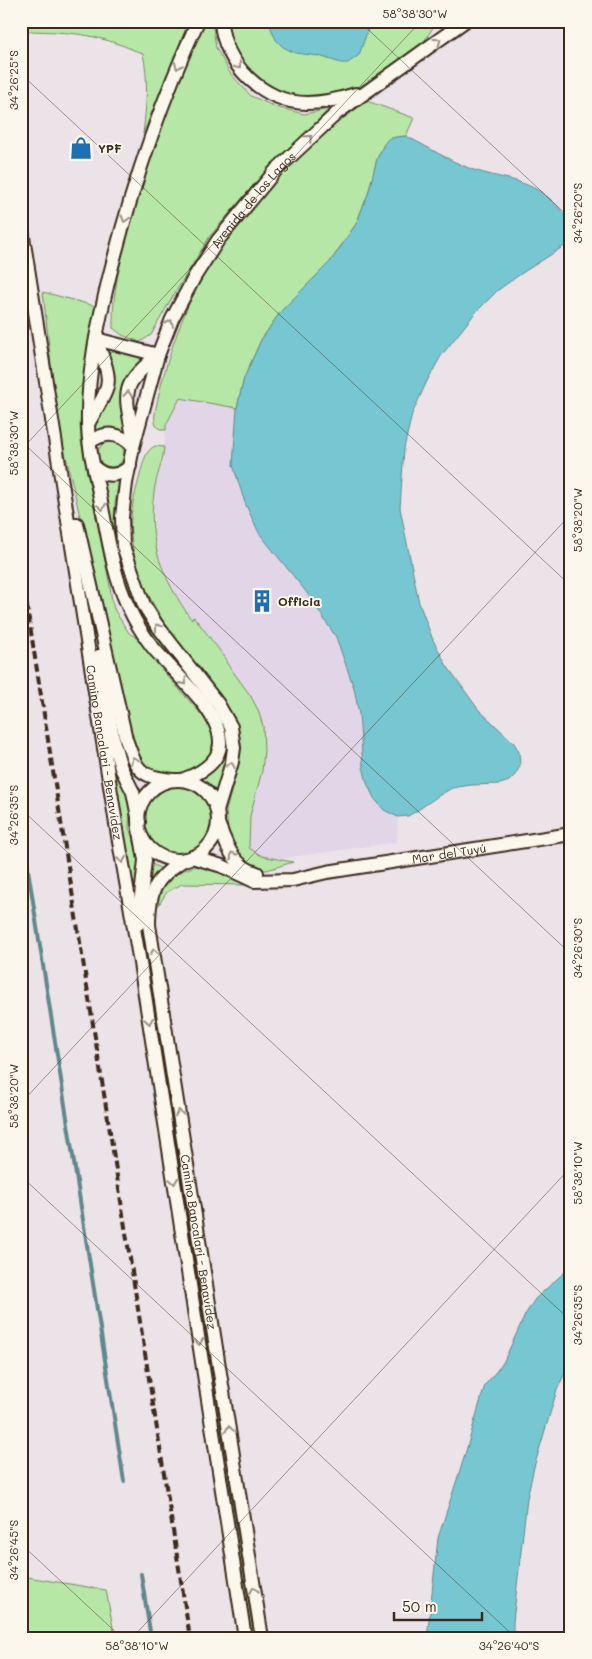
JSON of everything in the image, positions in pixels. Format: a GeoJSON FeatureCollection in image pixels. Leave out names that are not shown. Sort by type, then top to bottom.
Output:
{"type":"FeatureCollection","features":[{"type":"Feature","properties":{"kind":"main road"},"geometry":{"type":"LineString","coordinates":[[158,355],[140,370],[128,389],[126,397],[133,445],[126,483],[122,534],[126,556],[144,605],[156,624],[218,704],[232,727],[234,748],[216,832],[207,848],[189,858],[175,860],[156,852],[145,841],[139,825],[139,813],[146,798],[158,786],[198,775],[207,769],[214,761],[218,752],[220,742],[218,727],[209,711],[152,646],[138,627],[127,606],[117,577],[107,536],[94,467],[88,426],[88,398],[96,339],[120,236],[146,152],[180,60],[198,21]]}},
{"type":"Feature","properties":{"kind":"main road"},"geometry":{"type":"LineString","coordinates":[[221,21],[227,49],[236,63],[250,80],[267,92],[286,100],[306,103],[325,102],[366,91]]}},
{"type":"Feature","properties":{"kind":"main road","name":"Avenida de los Lagos"},"geometry":{"type":"LineString","coordinates":[[133,445],[158,355],[172,319],[195,276],[218,240],[276,170],[337,113],[465,21]]}},
{"type":"Feature","properties":{"kind":"main road","name":"Camino Bancalari - Benavídez"},"geometry":{"type":"LineString","coordinates":[[21,224],[116,824],[140,963],[245,1638]]}},
{"type":"Feature","properties":{"kind":"main road"},"geometry":{"type":"LineString","coordinates":[[96,339],[158,355]]}},
{"type":"Feature","properties":{"kind":"main road"},"geometry":{"type":"LineString","coordinates":[[88,426],[109,384],[108,369],[96,339]]}},
{"type":"Feature","properties":{"kind":"main road","name":"Camino Bancalari - Benavídez"},"geometry":{"type":"LineString","coordinates":[[54,432],[131,755],[142,772],[157,779],[178,780]]}},
{"type":"Feature","properties":{"kind":"main road"},"geometry":{"type":"LineString","coordinates":[[90,442],[104,434],[113,434],[133,445]]}},
{"type":"Feature","properties":{"kind":"main road"},"geometry":{"type":"LineString","coordinates":[[94,467],[104,474],[115,475],[130,466]]}},
{"type":"Feature","properties":{"kind":"main road","name":"Camino Bancalari - Benavídez"},"geometry":{"type":"LineString","coordinates":[[72,541],[96,640],[114,744],[121,768],[133,792],[145,860],[138,928],[140,963]]}},
{"type":"Feature","properties":{"kind":"main road"},"geometry":{"type":"LineString","coordinates":[[178,780],[198,785],[205,790],[214,803],[232,854],[244,868],[262,875],[327,872]]}},
{"type":"Feature","properties":{"kind":"main road","name":"Mar del Tuyú"},"geometry":{"type":"LineString","coordinates":[[327,872],[571,834]]}},
{"type":"Feature","properties":{"kind":"main road"},"geometry":{"type":"LineString","coordinates":[[189,858],[222,866],[254,881],[293,880],[327,872]]}},
{"type":"Feature","properties":{"kind":"main road","name":"Camino Bancalari - Benavídez"},"geometry":{"type":"LineString","coordinates":[[189,858],[174,866],[158,881],[150,904],[149,925],[262,1638]]}},
{"type":"Feature","properties":{"kind":"shaded area"},"geometry":{"type":"Polygon","coordinates":[[[180,398],[237,408],[233,465],[245,503],[259,533],[307,593],[336,637],[354,688],[359,714],[363,767],[367,783],[384,810],[398,817],[397,842],[278,859],[262,856],[249,848],[250,816],[262,771],[227,661],[194,617],[192,619],[176,596],[163,572],[154,542],[154,491],[163,460],[166,425],[180,398]]]}},
{"type":"Feature","properties":{"kind":"green space"},"geometry":{"type":"Polygon","coordinates":[[[21,21],[189,21],[143,134],[146,84],[143,54],[116,43],[87,36],[62,32],[21,30],[21,21]]]}},
{"type":"Feature","properties":{"kind":"green space"},"geometry":{"type":"Polygon","coordinates":[[[204,21],[212,21],[216,48],[230,73],[251,96],[276,107],[304,114],[329,109],[256,182],[210,236],[151,335],[140,342],[122,335],[113,328],[114,298],[119,269],[149,163],[204,21]]]}},
{"type":"Feature","properties":{"kind":"green space"},"geometry":{"type":"Polygon","coordinates":[[[227,21],[437,21],[422,45],[407,58],[354,90],[309,99],[282,93],[256,78],[243,64],[233,47],[227,21]]]}},
{"type":"Feature","properties":{"kind":"green space"},"geometry":{"type":"Polygon","coordinates":[[[367,101],[414,118],[406,136],[396,137],[384,144],[377,159],[368,194],[356,224],[330,262],[281,311],[261,340],[244,378],[237,408],[180,398],[166,425],[166,430],[161,429],[156,424],[155,411],[164,374],[183,318],[198,284],[249,209],[271,182],[312,143],[367,101]]]}},
{"type":"Feature","properties":{"kind":"green space"},"geometry":{"type":"Polygon","coordinates":[[[43,292],[95,306],[83,386],[80,424],[81,441],[115,611],[129,633],[140,640],[158,665],[200,713],[212,734],[213,743],[206,764],[184,774],[160,775],[142,764],[134,748],[57,418],[43,292]]]}},
{"type":"Feature","properties":{"kind":"green space"},"geometry":{"type":"Polygon","coordinates":[[[112,350],[139,356],[141,362],[128,381],[127,433],[111,427],[95,431],[93,429],[108,354],[112,350]]]}},
{"type":"Feature","properties":{"kind":"green space"},"geometry":{"type":"Polygon","coordinates":[[[111,441],[120,445],[124,454],[120,463],[111,467],[102,463],[98,454],[102,445],[111,441]]]}},
{"type":"Feature","properties":{"kind":"green space"},"geometry":{"type":"Polygon","coordinates":[[[155,446],[164,447],[155,486],[152,511],[155,544],[159,560],[172,589],[191,619],[194,617],[227,660],[226,662],[250,695],[258,710],[263,726],[264,751],[262,771],[250,816],[249,848],[262,856],[293,862],[267,870],[250,868],[231,845],[226,811],[238,767],[240,750],[239,731],[234,717],[186,654],[156,610],[136,562],[131,536],[132,507],[144,460],[148,451],[155,446]]]}},
{"type":"Feature","properties":{"kind":"green space"},"geometry":{"type":"Polygon","coordinates":[[[120,478],[115,507],[115,534],[119,559],[126,583],[151,629],[219,718],[225,733],[227,750],[217,792],[201,780],[214,767],[224,745],[138,614],[119,570],[102,479],[120,478]]]}},
{"type":"Feature","properties":{"kind":"green space"},"geometry":{"type":"Polygon","coordinates":[[[111,745],[128,795],[130,806],[129,828],[139,857],[139,878],[134,895],[107,750],[111,745]]]}},
{"type":"Feature","properties":{"kind":"green space"},"geometry":{"type":"Polygon","coordinates":[[[172,787],[184,787],[196,792],[206,802],[211,814],[209,833],[196,848],[184,853],[172,853],[160,848],[150,838],[145,826],[145,814],[150,802],[160,792],[172,787]]]}},
{"type":"Feature","properties":{"kind":"green space"},"geometry":{"type":"Polygon","coordinates":[[[150,863],[162,869],[141,919],[142,930],[254,1638],[250,1638],[139,931],[150,863]]]}},
{"type":"Feature","properties":{"kind":"green space"},"geometry":{"type":"Polygon","coordinates":[[[198,866],[213,868],[247,885],[182,884],[167,892],[158,906],[155,905],[161,890],[170,879],[176,874],[198,866]]]}},
{"type":"Feature","properties":{"kind":"green space"},"geometry":{"type":"Polygon","coordinates":[[[21,1576],[106,1590],[115,1638],[21,1638],[21,1576]]]}},
{"type":"Feature","properties":{"kind":"water"},"geometry":{"type":"Polygon","coordinates":[[[268,21],[371,21],[359,55],[348,63],[341,63],[319,56],[295,53],[283,47],[276,40],[268,21]]]}},
{"type":"Feature","properties":{"kind":"water"},"geometry":{"type":"Polygon","coordinates":[[[406,136],[446,158],[471,169],[528,185],[538,191],[562,211],[569,225],[569,234],[566,245],[498,290],[475,313],[441,356],[412,414],[404,448],[400,508],[419,603],[433,640],[447,666],[478,709],[514,743],[519,752],[520,766],[509,781],[500,784],[452,788],[408,816],[398,817],[384,810],[374,798],[367,783],[363,767],[359,714],[354,688],[336,637],[307,593],[259,533],[245,503],[233,465],[237,408],[244,378],[261,340],[281,311],[330,262],[356,224],[368,194],[377,159],[384,144],[388,139],[406,136]]]}},
{"type":"Feature","properties":{"kind":"water"},"geometry":{"type":"Polygon","coordinates":[[[571,1269],[571,1360],[557,1390],[534,1467],[527,1498],[513,1622],[513,1638],[427,1638],[438,1538],[485,1385],[503,1363],[525,1315],[535,1299],[567,1270],[571,1269]]]}},
{"type":"Feature","properties":{"kind":"waterway"},"geometry":{"type":"LineString","coordinates":[[21,825],[124,1481]]}},
{"type":"Feature","properties":{"kind":"waterway"},"geometry":{"type":"LineString","coordinates":[[141,1574],[151,1638]]}},
{"type":"Feature","properties":{"kind":"railway"},"geometry":{"type":"LineString","coordinates":[[21,569],[190,1638]]}},
{"type":"Feature","properties":{"kind":"place","name":"YPF"},"geometry":{"type":"Point","coordinates":[81,148]}},
{"type":"Feature","properties":{"kind":"place","name":"Officia"},"geometry":{"type":"Point","coordinates":[262,601]}}]}
